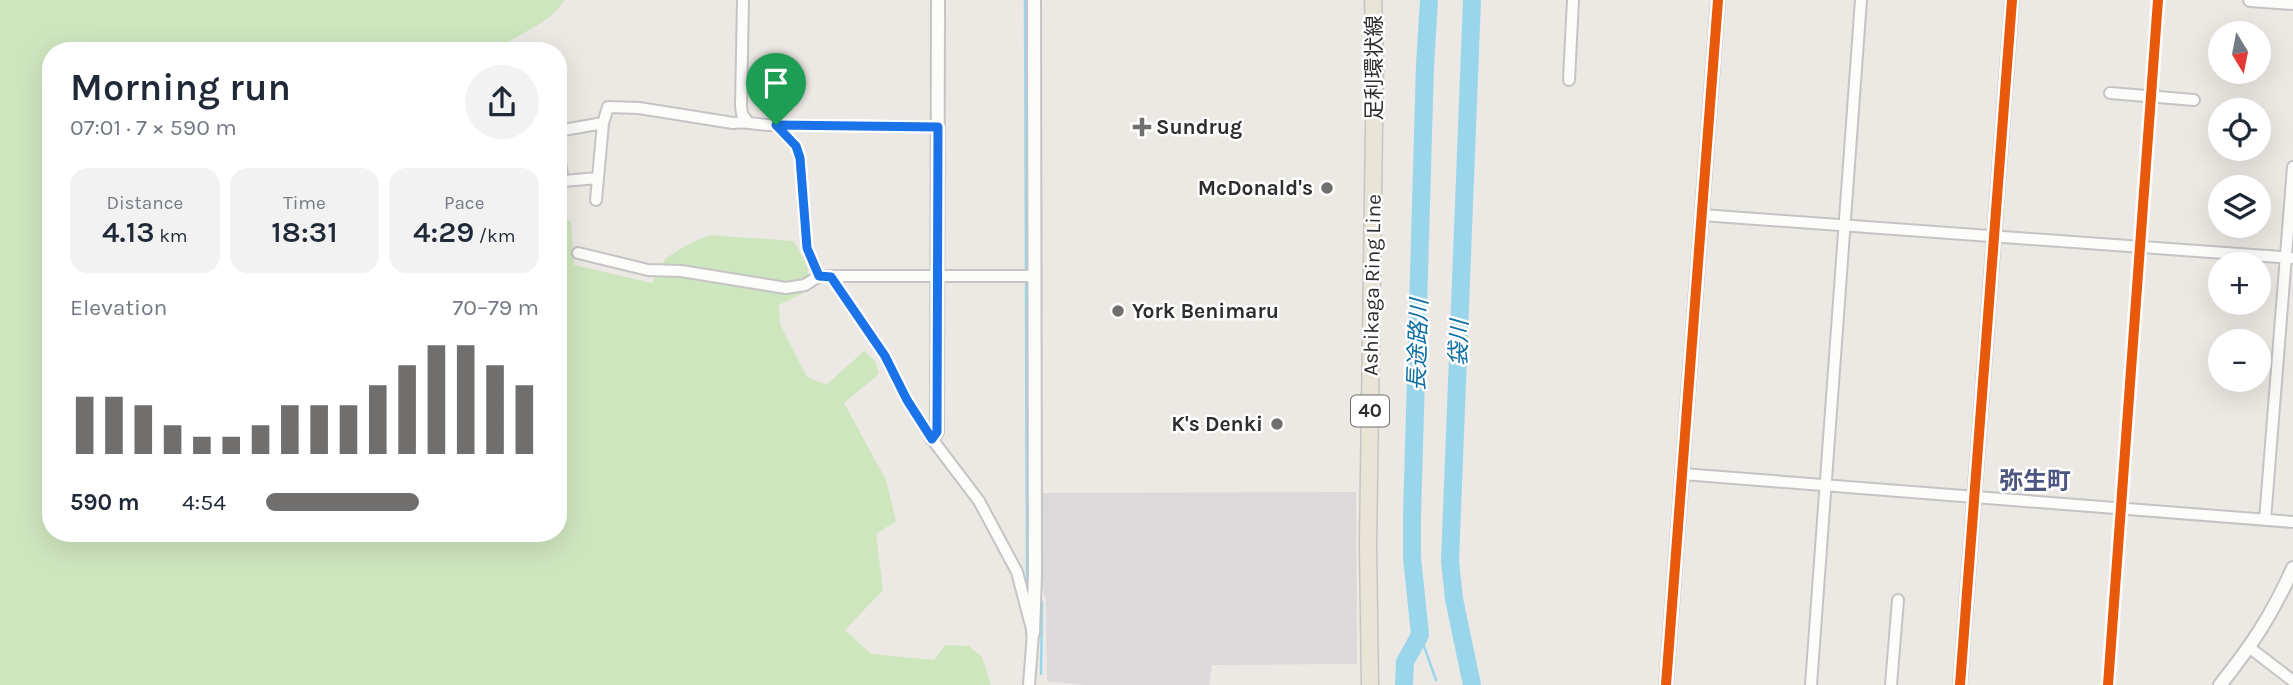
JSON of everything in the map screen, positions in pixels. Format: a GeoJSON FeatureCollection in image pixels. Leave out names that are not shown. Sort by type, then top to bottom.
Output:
{"type":"FeatureCollection","features":[{"type":"Feature","properties":{"kind":"main road","name":"足利環状線"},"geometry":{"type":"LineString","coordinates":[[1370,685],[1368,545],[1375,57],[1373,0]]}},
{"type":"Feature","properties":{"kind":"street"},"geometry":{"type":"LineString","coordinates":[[743,0],[741,106],[747,121]]}},
{"type":"Feature","properties":{"kind":"street"},"geometry":{"type":"LineString","coordinates":[[932,439],[937,432],[938,0]]}},
{"type":"Feature","properties":{"kind":"street"},"geometry":{"type":"LineString","coordinates":[[1029,685],[1034,633],[1034,0]]}},
{"type":"Feature","properties":{"kind":"street"},"geometry":{"type":"LineString","coordinates":[[1569,80],[1573,0]]}},
{"type":"Feature","properties":{"kind":"street"},"geometry":{"type":"LineString","coordinates":[[1666,685],[1718,0]]}},
{"type":"Feature","properties":{"kind":"street"},"geometry":{"type":"LineString","coordinates":[[1811,685],[1861,0]]}},
{"type":"Feature","properties":{"kind":"street"},"geometry":{"type":"LineString","coordinates":[[1960,685],[2012,0]]}},
{"type":"Feature","properties":{"kind":"street"},"geometry":{"type":"LineString","coordinates":[[2108,685],[2158,0]]}},
{"type":"Feature","properties":{"kind":"street"},"geometry":{"type":"LineString","coordinates":[[2250,0],[2293,3]]}},
{"type":"Feature","properties":{"kind":"street"},"geometry":{"type":"LineString","coordinates":[[2110,93],[2194,100]]}},
{"type":"Feature","properties":{"kind":"street"},"geometry":{"type":"LineString","coordinates":[[596,200],[603,123],[607,108],[613,106],[639,107],[733,122],[747,121],[761,126],[938,127]]}},
{"type":"Feature","properties":{"kind":"street"},"geometry":{"type":"LineString","coordinates":[[567,129],[603,123]]}},
{"type":"Feature","properties":{"kind":"street"},"geometry":{"type":"LineString","coordinates":[[776,125],[796,146],[800,158],[807,248],[819,276]]}},
{"type":"Feature","properties":{"kind":"street"},"geometry":{"type":"LineString","coordinates":[[2265,520],[2290,258],[2293,167]]}},
{"type":"Feature","properties":{"kind":"street"},"geometry":{"type":"LineString","coordinates":[[567,181],[597,178]]}},
{"type":"Feature","properties":{"kind":"street"},"geometry":{"type":"LineString","coordinates":[[1702,215],[2290,258]]}},
{"type":"Feature","properties":{"kind":"street"},"geometry":{"type":"LineString","coordinates":[[578,253],[648,270],[681,271],[786,288],[805,285],[819,276],[1035,276]]}},
{"type":"Feature","properties":{"kind":"street"},"geometry":{"type":"LineString","coordinates":[[831,277],[885,356],[907,400],[932,439],[979,501],[991,522],[1017,572],[1034,633]]}},
{"type":"Feature","properties":{"kind":"street"},"geometry":{"type":"LineString","coordinates":[[1683,474],[2293,522]]}},
{"type":"Feature","properties":{"kind":"street"},"geometry":{"type":"LineString","coordinates":[[2220,685],[2250,648],[2289,588],[2293,568]]}},
{"type":"Feature","properties":{"kind":"street"},"geometry":{"type":"LineString","coordinates":[[1891,685],[1898,600]]}},
{"type":"Feature","properties":{"kind":"street"},"geometry":{"type":"LineString","coordinates":[[2250,648],[2293,681]]}},
{"type":"Feature","properties":{"kind":"shaded area"},"geometry":{"type":"Polygon","coordinates":[[[1356,492],[1357,664],[1212,665],[1209,685],[1086,685],[1047,681],[1046,599],[1042,590],[1039,493],[1356,492]]]}},
{"type":"Feature","properties":{"kind":"green space"},"geometry":{"type":"Polygon","coordinates":[[[0,0],[564,0],[542,23],[508,42],[42,42],[42,542],[567,542],[567,220],[571,222],[574,265],[652,283],[666,258],[709,235],[794,241],[807,266],[811,289],[779,305],[780,324],[807,377],[826,385],[864,351],[875,361],[879,374],[844,403],[886,480],[896,521],[876,534],[883,590],[845,630],[871,654],[934,660],[945,645],[969,646],[982,657],[991,685],[0,685],[0,0]]]}},
{"type":"Feature","properties":{"kind":"waterway"},"geometry":{"type":"LineString","coordinates":[[1025,0],[1026,273]]}},
{"type":"Feature","properties":{"kind":"waterway","name":"長途路川"},"geometry":{"type":"LineString","coordinates":[[1404,685],[1405,662],[1420,635],[1412,557],[1412,516],[1429,0]]}},
{"type":"Feature","properties":{"kind":"waterway","name":"袋川"},"geometry":{"type":"LineString","coordinates":[[1472,0],[1450,561],[1454,599],[1472,685]]}},
{"type":"Feature","properties":{"kind":"waterway"},"geometry":{"type":"LineString","coordinates":[[1026,280],[1027,588]]}},
{"type":"Feature","properties":{"kind":"waterway"},"geometry":{"type":"LineString","coordinates":[[1041,674],[1042,602]]}},
{"type":"Feature","properties":{"kind":"waterway"},"geometry":{"type":"LineString","coordinates":[[1420,635],[1436,680]]}},
{"type":"Feature","properties":{"kind":"cycle path"},"geometry":{"type":"LineString","coordinates":[[1666,685],[1718,0]]}},
{"type":"Feature","properties":{"kind":"cycle path"},"geometry":{"type":"LineString","coordinates":[[1960,685],[2012,0]]}},
{"type":"Feature","properties":{"kind":"cycle path"},"geometry":{"type":"LineString","coordinates":[[2108,685],[2158,0]]}},
{"type":"Feature","properties":{"kind":"place","name":"Sundrug"},"geometry":{"type":"Point","coordinates":[1142,127]}},
{"type":"Feature","properties":{"kind":"place","name":"McDonald's"},"geometry":{"type":"Point","coordinates":[1327,188]}},
{"type":"Feature","properties":{"kind":"place","name":"York Benimaru"},"geometry":{"type":"Point","coordinates":[1118,311]}},
{"type":"Feature","properties":{"kind":"place","name":"K's Denki"},"geometry":{"type":"Point","coordinates":[1277,424]}},
{"type":"Feature","properties":{"kind":"district","name":"弥生町"},"geometry":{"type":"Point","coordinates":[2035,481]}},
{"type":"Feature","properties":{"kind":"route"},"geometry":{"type":"LineString","coordinates":[[776,125],[938,127],[937,435],[932,439],[907,400],[885,356],[831,277],[819,276],[808,254],[800,158],[796,146],[776,125]]}}]}
